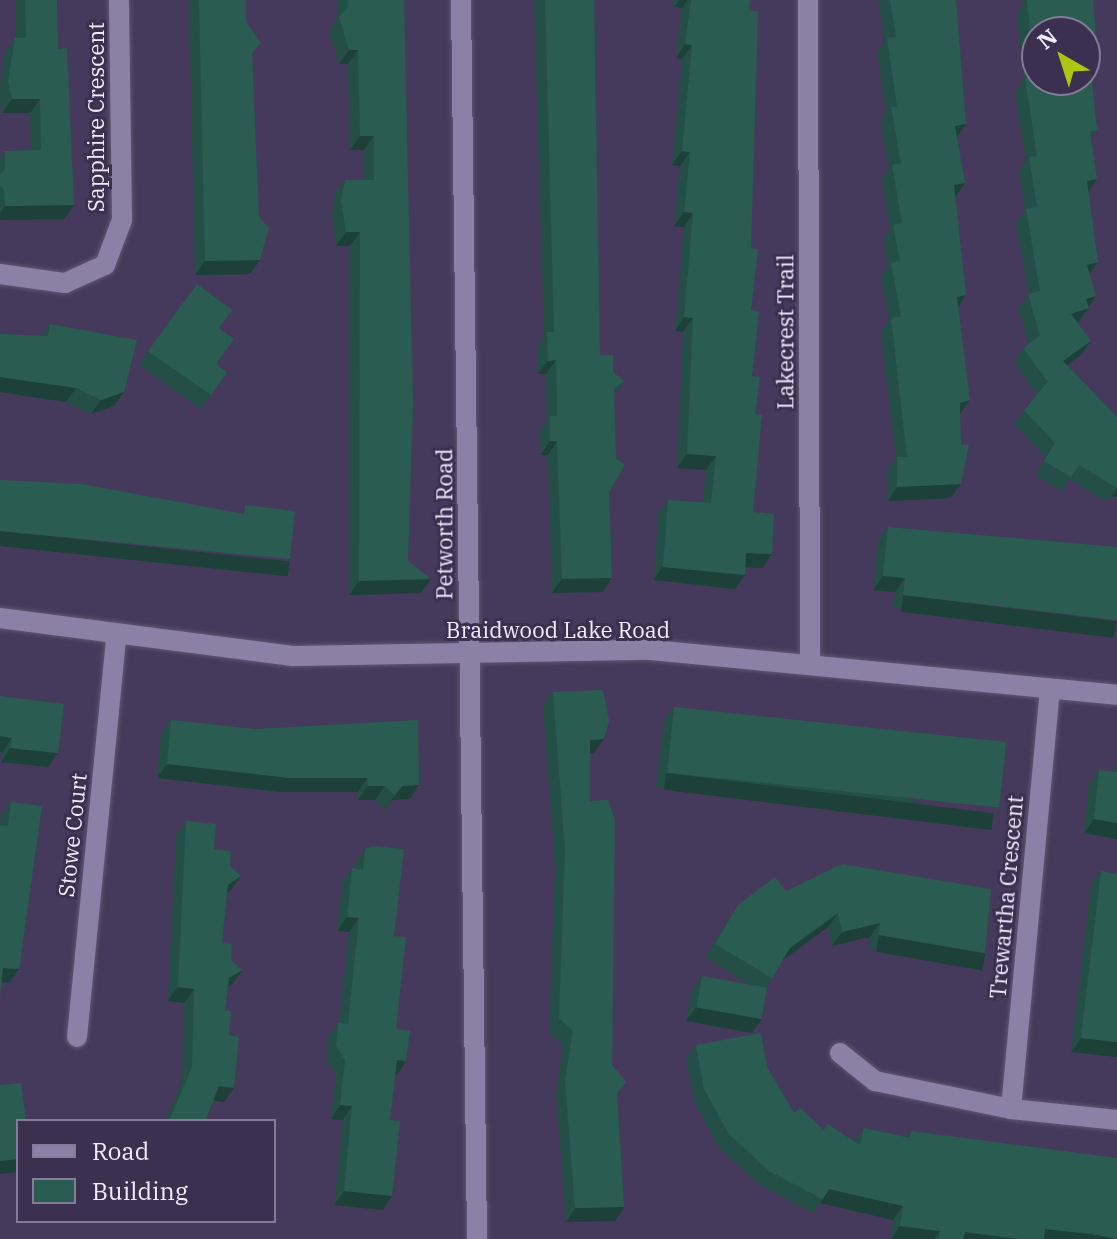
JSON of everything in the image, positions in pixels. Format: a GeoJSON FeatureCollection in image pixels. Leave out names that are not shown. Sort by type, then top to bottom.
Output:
{"type":"FeatureCollection","features":[{"type":"Feature","properties":{"kind":"street","name":"Sapphire Crescent"},"geometry":{"type":"LineString","coordinates":[[0,274],[65,283],[105,265],[122,220],[119,0]]}},
{"type":"Feature","properties":{"kind":"street","name":"Petworth Road"},"geometry":{"type":"LineString","coordinates":[[461,0],[477,1239]]}},
{"type":"Feature","properties":{"kind":"street","name":"Lakecrest Trail"},"geometry":{"type":"LineString","coordinates":[[808,0],[810,665]]}},
{"type":"Feature","properties":{"kind":"street","name":"Braidwood Lake Road"},"geometry":{"type":"LineString","coordinates":[[0,618],[116,639],[291,656],[651,650],[1117,695]]}},
{"type":"Feature","properties":{"kind":"street","name":"Stowe Court"},"geometry":{"type":"LineString","coordinates":[[77,1037],[116,639]]}},
{"type":"Feature","properties":{"kind":"street","name":"Trewartha Crescent"},"geometry":{"type":"LineString","coordinates":[[1011,1109],[1050,689]]}},
{"type":"Feature","properties":{"kind":"street"},"geometry":{"type":"LineString","coordinates":[[840,1053],[875,1081],[1011,1109],[1117,1120]]}},
{"type":"Feature","properties":{"kind":"building"},"geometry":{"type":"Polygon","coordinates":[[[25,0],[57,0],[58,49],[67,48],[74,205],[5,206],[4,189],[0,186],[0,174],[5,170],[5,151],[41,150],[40,99],[12,99],[8,81],[15,38],[26,38],[25,0]]]}},
{"type":"Feature","properties":{"kind":"building"},"geometry":{"type":"Polygon","coordinates":[[[199,0],[246,0],[246,22],[261,43],[252,53],[259,218],[269,227],[260,260],[205,261],[199,0]]]}},
{"type":"Feature","properties":{"kind":"building"},"geometry":{"type":"Polygon","coordinates":[[[348,0],[404,0],[413,403],[408,561],[431,579],[359,581],[360,232],[346,232],[341,201],[345,180],[374,180],[374,136],[360,136],[358,50],[349,50],[339,17],[348,7],[348,0]]]}},
{"type":"Feature","properties":{"kind":"building"},"geometry":{"type":"Polygon","coordinates":[[[545,0],[594,0],[600,355],[613,355],[613,372],[624,381],[614,389],[616,458],[625,465],[609,492],[612,578],[562,579],[557,441],[550,441],[550,416],[557,416],[556,360],[548,361],[547,332],[554,332],[545,0]]]}},
{"type":"Feature","properties":{"kind":"building"},"geometry":{"type":"Polygon","coordinates":[[[691,0],[750,0],[749,10],[758,12],[751,248],[758,249],[751,310],[759,311],[752,376],[760,377],[755,414],[762,415],[753,512],[774,514],[772,554],[746,553],[745,575],[663,567],[668,500],[711,503],[716,456],[687,454],[693,318],[684,317],[693,213],[684,212],[690,152],[682,151],[692,45],[685,44],[691,0]]]}},
{"type":"Feature","properties":{"kind":"building"},"geometry":{"type":"Polygon","coordinates":[[[890,0],[956,0],[966,124],[955,126],[965,183],[954,185],[966,295],[957,297],[970,400],[960,403],[961,445],[969,445],[961,484],[897,487],[897,457],[907,457],[891,318],[901,316],[891,263],[900,261],[893,225],[902,223],[892,165],[901,163],[891,107],[897,106],[887,38],[896,37],[890,0]]]}},
{"type":"Feature","properties":{"kind":"building"},"geometry":{"type":"Polygon","coordinates":[[[1027,0],[1093,0],[1094,16],[1029,16],[1027,0]]]}},
{"type":"Feature","properties":{"kind":"building"},"geometry":{"type":"Polygon","coordinates":[[[1028,96],[1094,96],[1097,130],[1090,131],[1097,179],[1087,181],[1098,262],[1087,265],[1096,296],[1086,299],[1089,308],[1071,314],[1091,341],[1063,361],[1117,417],[1117,488],[1079,465],[1071,477],[1044,461],[1055,443],[1024,410],[1048,382],[1023,348],[1040,336],[1028,294],[1040,291],[1026,209],[1037,207],[1029,157],[1037,156],[1028,96]]]}},
{"type":"Feature","properties":{"kind":"building"},"geometry":{"type":"Polygon","coordinates":[[[197,284],[232,310],[219,328],[234,339],[216,364],[227,372],[211,395],[148,351],[197,284]]]}},
{"type":"Feature","properties":{"kind":"building"},"geometry":{"type":"Polygon","coordinates":[[[50,324],[137,340],[124,392],[101,400],[76,388],[0,377],[0,334],[48,336],[50,324]]]}},
{"type":"Feature","properties":{"kind":"building"},"geometry":{"type":"Polygon","coordinates":[[[0,480],[82,484],[244,514],[245,505],[295,511],[290,559],[0,531],[0,480]]]}},
{"type":"Feature","properties":{"kind":"building"},"geometry":{"type":"Polygon","coordinates":[[[888,527],[1117,547],[1117,620],[903,595],[905,578],[883,576],[888,527]]]}},
{"type":"Feature","properties":{"kind":"building"},"geometry":{"type":"Polygon","coordinates":[[[603,690],[609,721],[604,739],[590,740],[590,801],[608,800],[615,820],[612,1065],[626,1082],[617,1093],[624,1207],[575,1208],[565,1080],[573,1031],[559,1018],[565,851],[553,692],[603,690]]]}},
{"type":"Feature","properties":{"kind":"building"},"geometry":{"type":"Polygon","coordinates":[[[0,696],[64,704],[58,753],[10,748],[12,738],[0,736],[0,696]]]}},
{"type":"Feature","properties":{"kind":"building"},"geometry":{"type":"Polygon","coordinates":[[[674,707],[1006,742],[999,808],[667,773],[674,707]]]}},
{"type":"Feature","properties":{"kind":"building"},"geometry":{"type":"Polygon","coordinates":[[[171,720],[255,729],[418,720],[419,785],[402,786],[395,795],[385,786],[368,786],[367,778],[289,778],[167,764],[171,720]]]}},
{"type":"Feature","properties":{"kind":"building"},"geometry":{"type":"Polygon","coordinates":[[[1099,770],[1117,772],[1117,823],[1094,819],[1099,770]]]}},
{"type":"Feature","properties":{"kind":"building"},"geometry":{"type":"Polygon","coordinates":[[[11,802],[42,806],[19,969],[3,968],[0,997],[0,825],[8,826],[11,802]]]}},
{"type":"Feature","properties":{"kind":"building"},"geometry":{"type":"Polygon","coordinates":[[[186,821],[216,824],[214,849],[231,851],[230,866],[241,876],[228,885],[222,943],[232,944],[231,960],[242,970],[229,978],[225,1010],[231,1011],[229,1035],[239,1037],[234,1088],[219,1086],[206,1119],[170,1119],[192,1067],[194,989],[178,987],[186,821]]]}},
{"type":"Feature","properties":{"kind":"building"},"geometry":{"type":"Polygon","coordinates":[[[373,846],[404,849],[394,936],[406,937],[396,1029],[410,1031],[406,1061],[397,1060],[390,1120],[400,1121],[392,1196],[344,1191],[352,1106],[340,1105],[345,1060],[336,1046],[338,1023],[348,1024],[359,918],[347,917],[352,868],[363,870],[365,849],[373,846]]]}},
{"type":"Feature","properties":{"kind":"building"},"geometry":{"type":"Polygon","coordinates":[[[842,864],[991,889],[985,953],[879,935],[880,923],[842,932],[838,913],[790,948],[772,978],[715,944],[738,905],[775,877],[786,891],[842,864]]]}},
{"type":"Feature","properties":{"kind":"building"},"geometry":{"type":"Polygon","coordinates":[[[1101,871],[1117,874],[1117,1042],[1081,1038],[1101,871]]]}},
{"type":"Feature","properties":{"kind":"building"},"geometry":{"type":"Polygon","coordinates":[[[702,976],[767,987],[761,1019],[696,1008],[702,976]]]}},
{"type":"Feature","properties":{"kind":"building"},"geometry":{"type":"Polygon","coordinates":[[[761,1033],[767,1067],[794,1113],[800,1108],[824,1130],[827,1124],[860,1145],[864,1128],[910,1138],[911,1131],[1117,1158],[1117,1239],[1045,1229],[1044,1239],[965,1232],[963,1239],[939,1239],[940,1231],[900,1226],[903,1206],[829,1189],[823,1199],[769,1171],[729,1134],[704,1089],[696,1045],[761,1033]]]}},
{"type":"Feature","properties":{"kind":"building"},"geometry":{"type":"Polygon","coordinates":[[[21,1083],[26,1119],[16,1119],[16,1159],[0,1161],[0,1085],[21,1083]]]}}]}
